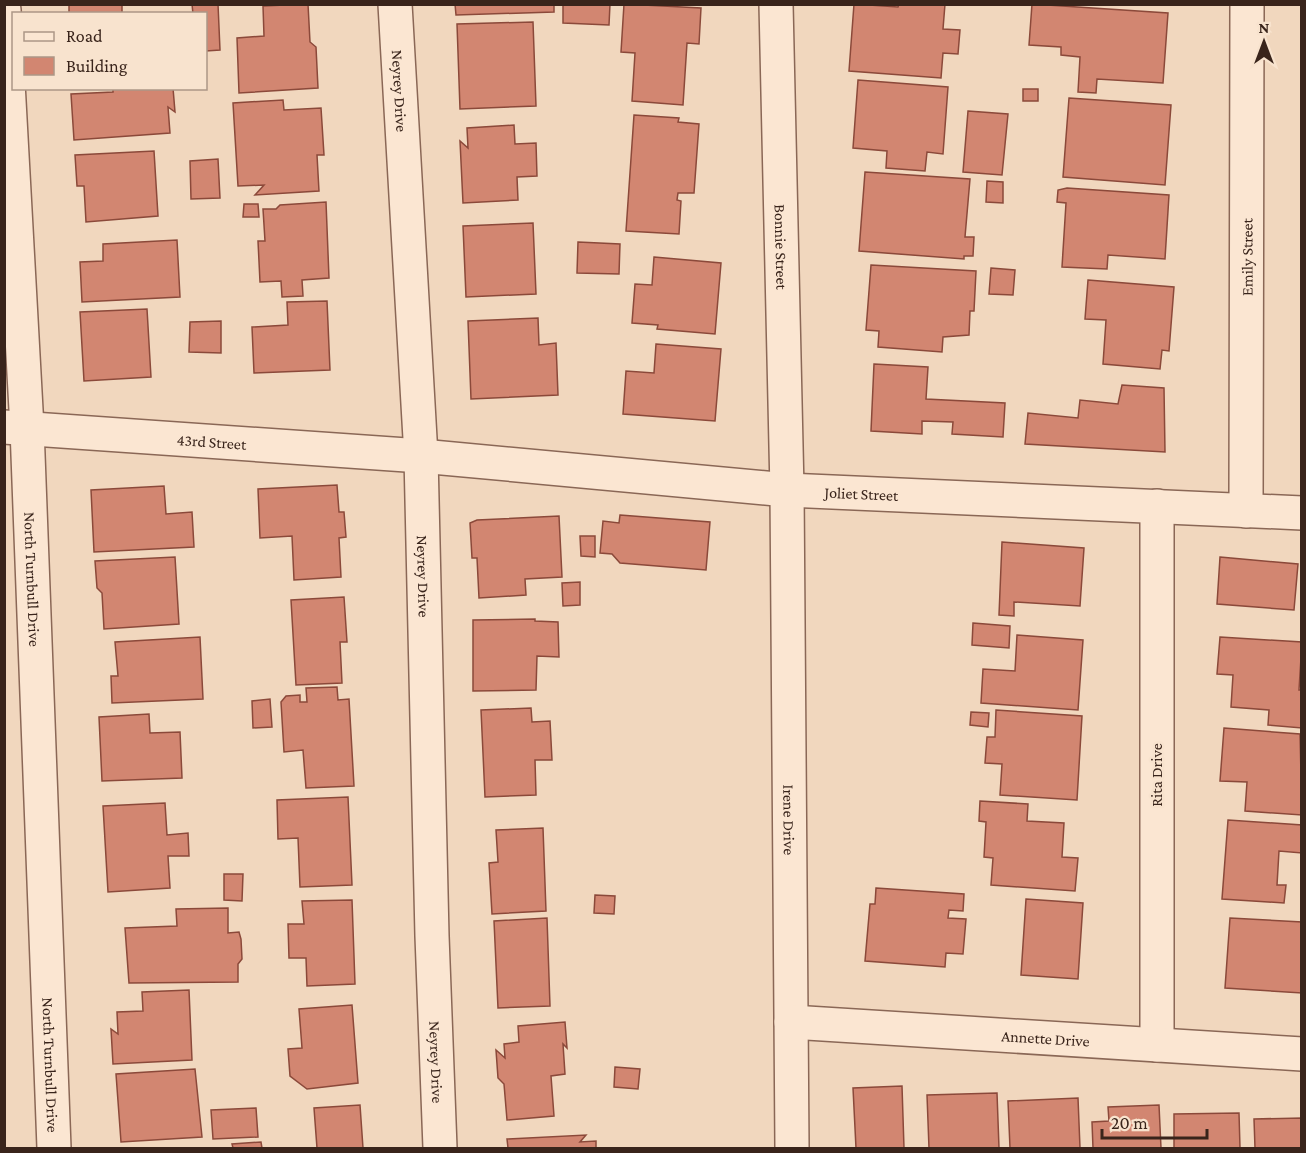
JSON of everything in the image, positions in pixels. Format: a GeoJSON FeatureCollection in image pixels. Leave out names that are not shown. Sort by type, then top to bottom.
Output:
{"type":"FeatureCollection","features":[{"type":"Feature","properties":{"kind":"street","name":"Neyrey Drive"},"geometry":{"type":"LineString","coordinates":[[395,4],[421,456],[432,936],[440,1149]]}},
{"type":"Feature","properties":{"kind":"street","name":"Bonnie Street"},"geometry":{"type":"LineString","coordinates":[[776,4],[787,490]]}},
{"type":"Feature","properties":{"kind":"street","name":"Emily Street"},"geometry":{"type":"LineString","coordinates":[[1246,511],[1247,4]]}},
{"type":"Feature","properties":{"kind":"street","name":"North Turnbull Drive"},"geometry":{"type":"LineString","coordinates":[[4,10],[16,427],[54,1149]]}},
{"type":"Feature","properties":{"kind":"street","name":"43rd Street"},"geometry":{"type":"LineString","coordinates":[[16,427],[421,456]]}},
{"type":"Feature","properties":{"kind":"street","name":"Joliet Street"},"geometry":{"type":"LineString","coordinates":[[421,456],[787,490],[1302,513]]}},
{"type":"Feature","properties":{"kind":"street","name":"Irene Drive"},"geometry":{"type":"LineString","coordinates":[[787,490],[792,1149]]}},
{"type":"Feature","properties":{"kind":"street","name":"Rita Drive"},"geometry":{"type":"LineString","coordinates":[[1157,506],[1157,1045]]}},
{"type":"Feature","properties":{"kind":"street","name":"Annette Drive"},"geometry":{"type":"LineString","coordinates":[[791,1022],[1302,1054]]}},
{"type":"Feature","properties":{"kind":"building"},"geometry":{"type":"Polygon","coordinates":[[[69,4],[122,4],[122,12],[69,12],[69,4]]]}},
{"type":"Feature","properties":{"kind":"building"},"geometry":{"type":"Polygon","coordinates":[[[192,4],[218,4],[220,50],[207,51],[207,12],[193,12],[192,4]]]}},
{"type":"Feature","properties":{"kind":"building"},"geometry":{"type":"Polygon","coordinates":[[[308,4],[310,42],[316,47],[318,88],[239,93],[237,38],[264,36],[263,6],[308,4]]]}},
{"type":"Feature","properties":{"kind":"building"},"geometry":{"type":"Polygon","coordinates":[[[455,4],[554,4],[554,12],[456,15],[455,4]]]}},
{"type":"Feature","properties":{"kind":"building"},"geometry":{"type":"Polygon","coordinates":[[[563,4],[610,4],[609,25],[563,23],[563,4]]]}},
{"type":"Feature","properties":{"kind":"building"},"geometry":{"type":"Polygon","coordinates":[[[624,4],[701,8],[699,44],[687,43],[683,105],[632,101],[635,53],[621,52],[624,4]]]}},
{"type":"Feature","properties":{"kind":"building"},"geometry":{"type":"Polygon","coordinates":[[[854,4],[898,7],[899,4],[945,4],[943,29],[960,30],[958,54],[943,53],[941,78],[849,71],[854,4]]]}},
{"type":"Feature","properties":{"kind":"building"},"geometry":{"type":"Polygon","coordinates":[[[1032,4],[1168,13],[1163,83],[1097,79],[1096,93],[1078,92],[1080,57],[1061,55],[1061,47],[1029,45],[1032,4]]]}},
{"type":"Feature","properties":{"kind":"building"},"geometry":{"type":"Polygon","coordinates":[[[533,22],[536,106],[460,109],[457,24],[533,22]]]}},
{"type":"Feature","properties":{"kind":"building"},"geometry":{"type":"Polygon","coordinates":[[[858,80],[948,87],[943,154],[927,152],[925,171],[886,168],[887,151],[853,148],[858,80]]]}},
{"type":"Feature","properties":{"kind":"building"},"geometry":{"type":"Polygon","coordinates":[[[1023,89],[1038,89],[1038,101],[1023,101],[1023,89]]]}},
{"type":"Feature","properties":{"kind":"building"},"geometry":{"type":"Polygon","coordinates":[[[113,90],[173,90],[175,112],[168,107],[170,133],[74,140],[71,94],[113,92],[113,90]]]}},
{"type":"Feature","properties":{"kind":"building"},"geometry":{"type":"Polygon","coordinates":[[[1069,98],[1171,105],[1165,185],[1063,177],[1069,98]]]}},
{"type":"Feature","properties":{"kind":"building"},"geometry":{"type":"Polygon","coordinates":[[[283,100],[284,110],[321,108],[324,155],[317,155],[319,191],[255,195],[264,185],[238,186],[233,103],[283,100]]]}},
{"type":"Feature","properties":{"kind":"building"},"geometry":{"type":"Polygon","coordinates":[[[968,111],[1008,114],[1002,175],[963,172],[968,111]]]}},
{"type":"Feature","properties":{"kind":"building"},"geometry":{"type":"Polygon","coordinates":[[[634,115],[679,118],[678,122],[699,124],[694,193],[678,193],[677,200],[681,201],[679,234],[626,231],[634,115]]]}},
{"type":"Feature","properties":{"kind":"building"},"geometry":{"type":"Polygon","coordinates":[[[514,125],[515,144],[536,143],[537,176],[517,177],[518,200],[463,203],[460,141],[468,148],[467,128],[514,125]]]}},
{"type":"Feature","properties":{"kind":"building"},"geometry":{"type":"Polygon","coordinates":[[[154,151],[158,216],[86,222],[84,186],[77,186],[75,155],[154,151]]]}},
{"type":"Feature","properties":{"kind":"building"},"geometry":{"type":"Polygon","coordinates":[[[218,159],[220,198],[191,199],[190,161],[218,159]]]}},
{"type":"Feature","properties":{"kind":"building"},"geometry":{"type":"Polygon","coordinates":[[[865,172],[970,179],[965,237],[974,237],[973,256],[964,256],[964,259],[859,251],[865,172]]]}},
{"type":"Feature","properties":{"kind":"building"},"geometry":{"type":"Polygon","coordinates":[[[987,181],[1003,182],[1003,203],[986,202],[987,181]]]}},
{"type":"Feature","properties":{"kind":"building"},"geometry":{"type":"Polygon","coordinates":[[[1067,188],[1169,195],[1165,259],[1108,255],[1107,269],[1062,267],[1066,203],[1057,202],[1058,190],[1067,188]]]}},
{"type":"Feature","properties":{"kind":"building"},"geometry":{"type":"Polygon","coordinates":[[[326,202],[329,278],[302,280],[303,296],[282,297],[281,281],[260,282],[258,241],[265,241],[263,209],[276,209],[280,205],[326,202]]]}},
{"type":"Feature","properties":{"kind":"building"},"geometry":{"type":"Polygon","coordinates":[[[244,204],[258,204],[259,217],[243,217],[244,204]]]}},
{"type":"Feature","properties":{"kind":"building"},"geometry":{"type":"Polygon","coordinates":[[[533,223],[536,294],[466,297],[463,226],[533,223]]]}},
{"type":"Feature","properties":{"kind":"building"},"geometry":{"type":"Polygon","coordinates":[[[177,240],[180,297],[82,302],[80,262],[103,261],[103,244],[177,240]]]}},
{"type":"Feature","properties":{"kind":"building"},"geometry":{"type":"Polygon","coordinates":[[[578,242],[620,244],[619,274],[577,273],[578,242]]]}},
{"type":"Feature","properties":{"kind":"building"},"geometry":{"type":"Polygon","coordinates":[[[654,257],[721,263],[715,334],[657,329],[658,325],[632,323],[635,284],[652,285],[654,257]]]}},
{"type":"Feature","properties":{"kind":"building"},"geometry":{"type":"Polygon","coordinates":[[[871,265],[976,271],[974,311],[970,311],[969,335],[943,337],[942,352],[878,347],[879,331],[866,330],[871,265]]]}},
{"type":"Feature","properties":{"kind":"building"},"geometry":{"type":"Polygon","coordinates":[[[991,268],[1015,270],[1013,295],[989,294],[991,268]]]}},
{"type":"Feature","properties":{"kind":"building"},"geometry":{"type":"Polygon","coordinates":[[[1088,280],[1174,287],[1169,351],[1162,350],[1160,369],[1103,364],[1106,320],[1085,319],[1088,280]]]}},
{"type":"Feature","properties":{"kind":"building"},"geometry":{"type":"Polygon","coordinates":[[[327,301],[330,370],[254,373],[252,327],[288,325],[287,302],[327,301]]]}},
{"type":"Feature","properties":{"kind":"building"},"geometry":{"type":"Polygon","coordinates":[[[147,309],[151,377],[84,381],[80,312],[147,309]]]}},
{"type":"Feature","properties":{"kind":"building"},"geometry":{"type":"Polygon","coordinates":[[[538,318],[539,345],[556,343],[558,395],[471,399],[468,321],[538,318]]]}},
{"type":"Feature","properties":{"kind":"building"},"geometry":{"type":"Polygon","coordinates":[[[221,321],[221,353],[189,352],[190,322],[221,321]]]}},
{"type":"Feature","properties":{"kind":"building"},"geometry":{"type":"Polygon","coordinates":[[[656,344],[721,349],[715,421],[623,414],[626,371],[654,373],[656,344]]]}},
{"type":"Feature","properties":{"kind":"building"},"geometry":{"type":"Polygon","coordinates":[[[874,364],[928,367],[926,399],[1005,403],[1003,437],[952,434],[953,422],[922,421],[922,434],[871,431],[874,364]]]}},
{"type":"Feature","properties":{"kind":"building"},"geometry":{"type":"Polygon","coordinates":[[[1122,385],[1164,388],[1165,452],[1025,444],[1028,413],[1078,418],[1080,400],[1118,404],[1122,385]]]}},
{"type":"Feature","properties":{"kind":"building"},"geometry":{"type":"Polygon","coordinates":[[[337,485],[339,512],[344,512],[346,537],[339,538],[341,577],[294,580],[292,536],[260,538],[258,489],[337,485]]]}},
{"type":"Feature","properties":{"kind":"building"},"geometry":{"type":"Polygon","coordinates":[[[164,486],[166,514],[192,512],[194,547],[94,552],[91,490],[164,486]]]}},
{"type":"Feature","properties":{"kind":"building"},"geometry":{"type":"Polygon","coordinates":[[[620,515],[710,522],[706,570],[620,563],[612,554],[600,553],[603,521],[619,523],[620,515]]]}},
{"type":"Feature","properties":{"kind":"building"},"geometry":{"type":"Polygon","coordinates":[[[559,516],[562,577],[525,579],[526,595],[479,598],[477,558],[472,558],[470,523],[477,520],[559,516]]]}},
{"type":"Feature","properties":{"kind":"building"},"geometry":{"type":"Polygon","coordinates":[[[580,536],[595,536],[595,557],[581,556],[580,536]]]}},
{"type":"Feature","properties":{"kind":"building"},"geometry":{"type":"Polygon","coordinates":[[[1002,542],[1084,548],[1080,606],[1014,602],[1014,616],[999,615],[1002,542]]]}},
{"type":"Feature","properties":{"kind":"building"},"geometry":{"type":"Polygon","coordinates":[[[175,557],[179,624],[104,629],[102,593],[97,588],[95,561],[175,557]]]}},
{"type":"Feature","properties":{"kind":"building"},"geometry":{"type":"Polygon","coordinates":[[[1220,557],[1298,564],[1294,610],[1217,604],[1220,557]]]}},
{"type":"Feature","properties":{"kind":"building"},"geometry":{"type":"Polygon","coordinates":[[[580,582],[580,605],[563,606],[562,583],[580,582]]]}},
{"type":"Feature","properties":{"kind":"building"},"geometry":{"type":"Polygon","coordinates":[[[344,597],[347,642],[340,642],[342,683],[296,685],[291,600],[344,597]]]}},
{"type":"Feature","properties":{"kind":"building"},"geometry":{"type":"Polygon","coordinates":[[[535,619],[535,621],[558,622],[559,657],[537,656],[536,690],[473,691],[473,620],[535,619]]]}},
{"type":"Feature","properties":{"kind":"building"},"geometry":{"type":"Polygon","coordinates":[[[973,623],[1010,626],[1009,648],[972,645],[973,623]]]}},
{"type":"Feature","properties":{"kind":"building"},"geometry":{"type":"Polygon","coordinates":[[[1017,635],[1083,640],[1078,710],[981,703],[983,669],[1015,671],[1017,635]]]}},
{"type":"Feature","properties":{"kind":"building"},"geometry":{"type":"Polygon","coordinates":[[[200,637],[203,699],[112,703],[111,676],[118,676],[115,642],[200,637]]]}},
{"type":"Feature","properties":{"kind":"building"},"geometry":{"type":"Polygon","coordinates":[[[1220,637],[1302,642],[1299,690],[1302,690],[1302,728],[1268,725],[1269,710],[1231,707],[1233,675],[1217,674],[1220,637]]]}},
{"type":"Feature","properties":{"kind":"building"},"geometry":{"type":"Polygon","coordinates":[[[337,687],[338,700],[349,699],[354,786],[306,788],[303,750],[284,752],[281,702],[286,696],[300,695],[300,702],[307,702],[306,688],[337,687]]]}},
{"type":"Feature","properties":{"kind":"building"},"geometry":{"type":"Polygon","coordinates":[[[270,699],[272,727],[253,728],[252,701],[270,699]]]}},
{"type":"Feature","properties":{"kind":"building"},"geometry":{"type":"Polygon","coordinates":[[[531,708],[532,722],[550,721],[552,760],[535,760],[536,795],[485,797],[481,710],[531,708]]]}},
{"type":"Feature","properties":{"kind":"building"},"geometry":{"type":"Polygon","coordinates":[[[996,710],[1082,716],[1077,800],[1000,795],[1002,764],[985,763],[987,737],[995,737],[996,710]]]}},
{"type":"Feature","properties":{"kind":"building"},"geometry":{"type":"Polygon","coordinates":[[[971,712],[989,713],[988,727],[970,725],[971,712]]]}},
{"type":"Feature","properties":{"kind":"building"},"geometry":{"type":"Polygon","coordinates":[[[149,714],[150,733],[180,732],[182,778],[102,781],[99,717],[149,714]]]}},
{"type":"Feature","properties":{"kind":"building"},"geometry":{"type":"Polygon","coordinates":[[[1224,728],[1300,734],[1302,815],[1245,811],[1247,782],[1220,781],[1224,728]]]}},
{"type":"Feature","properties":{"kind":"building"},"geometry":{"type":"Polygon","coordinates":[[[348,797],[352,885],[300,887],[298,838],[278,839],[277,800],[348,797]]]}},
{"type":"Feature","properties":{"kind":"building"},"geometry":{"type":"Polygon","coordinates":[[[980,801],[1028,804],[1027,821],[1064,823],[1062,857],[1078,858],[1075,891],[991,885],[993,858],[984,857],[986,822],[979,821],[980,801]]]}},
{"type":"Feature","properties":{"kind":"building"},"geometry":{"type":"Polygon","coordinates":[[[165,803],[167,835],[188,833],[189,856],[168,856],[170,888],[108,892],[103,806],[165,803]]]}},
{"type":"Feature","properties":{"kind":"building"},"geometry":{"type":"Polygon","coordinates":[[[1228,820],[1302,825],[1302,853],[1279,851],[1277,885],[1286,885],[1284,903],[1222,899],[1228,820]]]}},
{"type":"Feature","properties":{"kind":"building"},"geometry":{"type":"Polygon","coordinates":[[[543,828],[546,911],[492,914],[489,863],[498,862],[496,830],[543,828]]]}},
{"type":"Feature","properties":{"kind":"building"},"geometry":{"type":"Polygon","coordinates":[[[224,874],[243,874],[242,901],[224,900],[224,874]]]}},
{"type":"Feature","properties":{"kind":"building"},"geometry":{"type":"Polygon","coordinates":[[[876,888],[964,894],[963,911],[949,910],[948,918],[966,919],[963,954],[946,953],[945,967],[865,961],[870,904],[875,904],[876,888]]]}},
{"type":"Feature","properties":{"kind":"building"},"geometry":{"type":"Polygon","coordinates":[[[595,895],[615,896],[614,914],[594,913],[595,895]]]}},
{"type":"Feature","properties":{"kind":"building"},"geometry":{"type":"Polygon","coordinates":[[[1026,899],[1083,903],[1078,979],[1021,975],[1026,899]]]}},
{"type":"Feature","properties":{"kind":"building"},"geometry":{"type":"Polygon","coordinates":[[[352,900],[355,984],[307,986],[306,958],[289,958],[288,924],[304,924],[302,901],[352,900]]]}},
{"type":"Feature","properties":{"kind":"building"},"geometry":{"type":"Polygon","coordinates":[[[228,908],[228,933],[239,932],[241,939],[242,959],[238,964],[238,982],[129,983],[125,928],[177,926],[176,909],[228,908]]]}},
{"type":"Feature","properties":{"kind":"building"},"geometry":{"type":"Polygon","coordinates":[[[547,918],[550,1006],[498,1008],[494,921],[547,918]]]}},
{"type":"Feature","properties":{"kind":"building"},"geometry":{"type":"Polygon","coordinates":[[[1230,918],[1302,922],[1302,993],[1225,988],[1230,918]]]}},
{"type":"Feature","properties":{"kind":"building"},"geometry":{"type":"Polygon","coordinates":[[[189,990],[192,1060],[113,1064],[111,1029],[118,1034],[117,1012],[143,1011],[142,992],[189,990]]]}},
{"type":"Feature","properties":{"kind":"building"},"geometry":{"type":"Polygon","coordinates":[[[352,1005],[358,1083],[307,1089],[290,1076],[288,1049],[302,1048],[299,1009],[352,1005]]]}},
{"type":"Feature","properties":{"kind":"building"},"geometry":{"type":"Polygon","coordinates":[[[565,1022],[567,1048],[563,1044],[565,1074],[551,1076],[554,1116],[507,1120],[504,1084],[498,1078],[496,1050],[505,1058],[504,1044],[519,1042],[518,1026],[565,1022]]]}},
{"type":"Feature","properties":{"kind":"building"},"geometry":{"type":"Polygon","coordinates":[[[615,1067],[640,1069],[638,1089],[614,1087],[615,1067]]]}},
{"type":"Feature","properties":{"kind":"building"},"geometry":{"type":"Polygon","coordinates":[[[195,1069],[202,1137],[121,1142],[116,1074],[195,1069]]]}},
{"type":"Feature","properties":{"kind":"building"},"geometry":{"type":"Polygon","coordinates":[[[902,1086],[904,1148],[856,1148],[853,1088],[902,1086]]]}},
{"type":"Feature","properties":{"kind":"building"},"geometry":{"type":"Polygon","coordinates":[[[997,1093],[999,1148],[929,1148],[927,1095],[997,1093]]]}},
{"type":"Feature","properties":{"kind":"building"},"geometry":{"type":"Polygon","coordinates":[[[1078,1098],[1080,1148],[1010,1148],[1008,1101],[1078,1098]]]}},
{"type":"Feature","properties":{"kind":"building"},"geometry":{"type":"Polygon","coordinates":[[[360,1105],[363,1148],[317,1148],[314,1108],[360,1105]]]}},
{"type":"Feature","properties":{"kind":"building"},"geometry":{"type":"Polygon","coordinates":[[[1159,1105],[1161,1148],[1093,1148],[1092,1122],[1109,1121],[1108,1107],[1159,1105]]]}},
{"type":"Feature","properties":{"kind":"building"},"geometry":{"type":"Polygon","coordinates":[[[256,1108],[258,1137],[213,1139],[211,1110],[256,1108]]]}},
{"type":"Feature","properties":{"kind":"building"},"geometry":{"type":"Polygon","coordinates":[[[1239,1113],[1240,1148],[1174,1148],[1174,1114],[1239,1113]]]}},
{"type":"Feature","properties":{"kind":"building"},"geometry":{"type":"Polygon","coordinates":[[[1302,1118],[1302,1148],[1255,1148],[1254,1119],[1302,1118]]]}},
{"type":"Feature","properties":{"kind":"building"},"geometry":{"type":"Polygon","coordinates":[[[586,1135],[580,1142],[596,1141],[596,1148],[508,1148],[507,1139],[586,1135]]]}},
{"type":"Feature","properties":{"kind":"building"},"geometry":{"type":"Polygon","coordinates":[[[261,1142],[262,1148],[233,1148],[232,1144],[261,1142]]]}}]}
